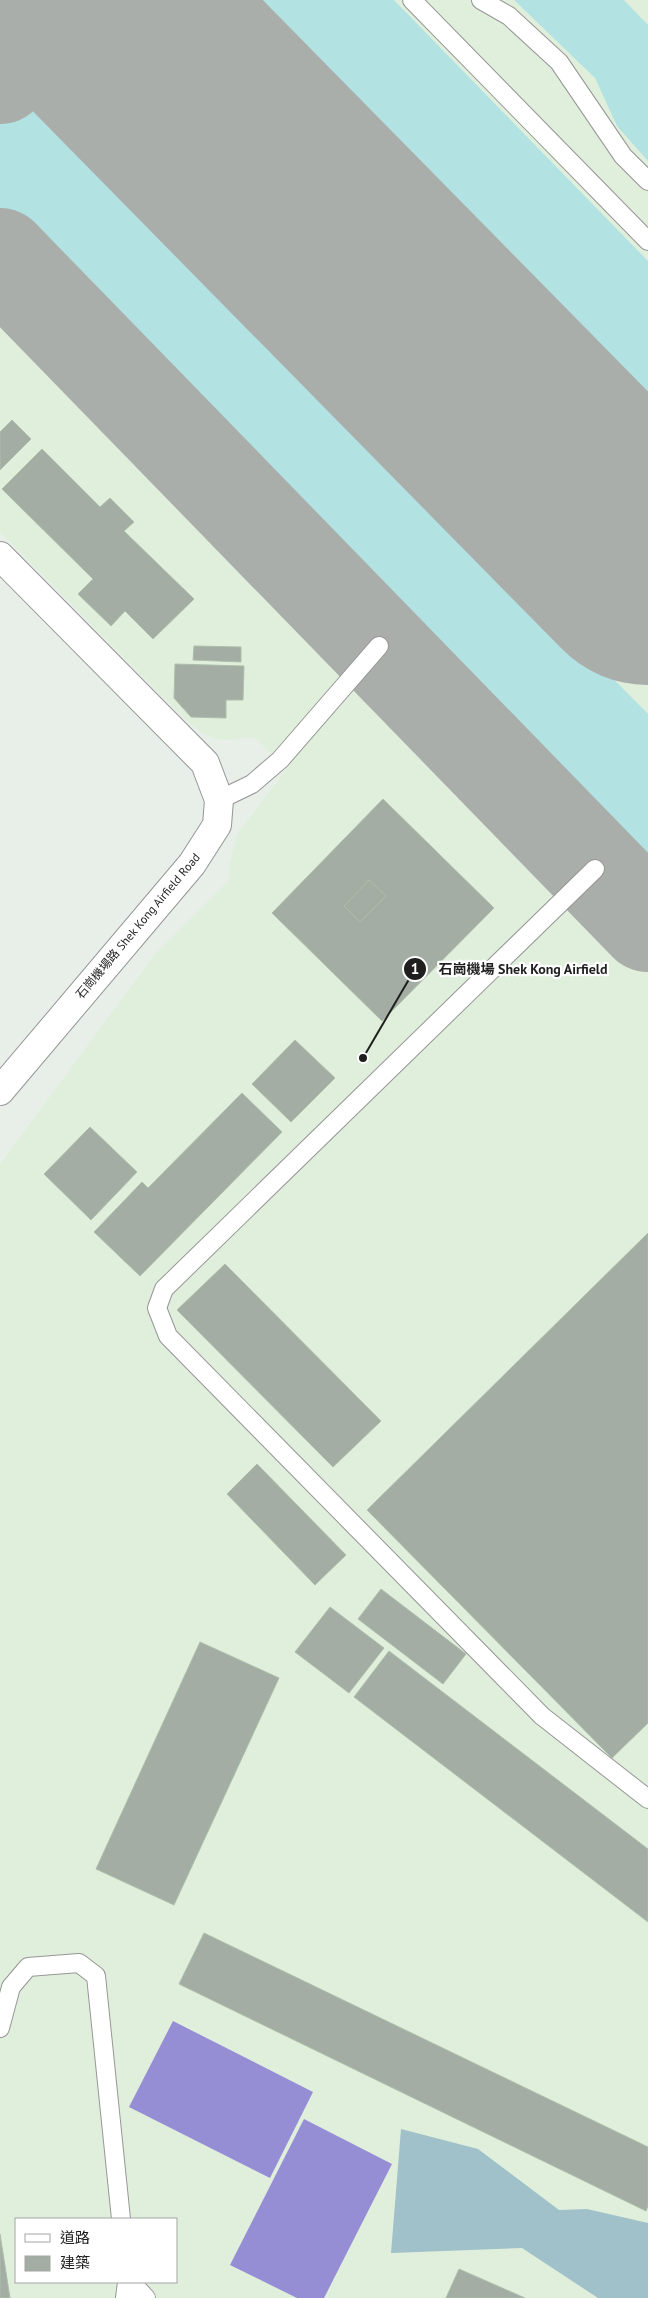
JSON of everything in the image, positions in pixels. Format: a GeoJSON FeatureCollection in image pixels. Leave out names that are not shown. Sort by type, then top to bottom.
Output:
{"type":"FeatureCollection","features":[{"type":"Feature","properties":{"kind":"street","name":"石崗機場路 Shek Kong Airfield Road"},"geometry":{"type":"LineString","coordinates":[[0,556],[205,763],[219,800],[217,825],[192,864],[0,1091]]}},
{"type":"Feature","properties":{"kind":"lane"},"geometry":{"type":"LineString","coordinates":[[412,0],[648,241]]}},
{"type":"Feature","properties":{"kind":"lane"},"geometry":{"type":"LineString","coordinates":[[481,0],[509,16],[559,62],[623,156],[648,181]]}},
{"type":"Feature","properties":{"kind":"lane"},"geometry":{"type":"LineString","coordinates":[[219,800],[252,784],[280,760],[379,646]]}},
{"type":"Feature","properties":{"kind":"lane"},"geometry":{"type":"LineString","coordinates":[[595,869],[164,1290],[157,1308],[168,1336],[542,1716],[648,1799]]}},
{"type":"Feature","properties":{"kind":"lane"},"geometry":{"type":"LineString","coordinates":[[0,2028],[11,1987],[28,1968],[79,1963],[96,1976],[121,2218]]}},
{"type":"Feature","properties":{"kind":"lane"},"geometry":{"type":"LineString","coordinates":[[125,2298],[127,2283]]}},
{"type":"Feature","properties":{"kind":"lane"},"geometry":{"type":"LineString","coordinates":[[132,2283],[146,2298]]}},
{"type":"Feature","properties":{"kind":"shaded area"},"geometry":{"type":"Polygon","coordinates":[[[0,0],[648,0],[648,2298],[0,2298],[0,1164],[156,953],[230,879],[228,870],[237,834],[287,769],[254,737],[226,740],[216,739],[204,734],[190,724],[0,532],[0,0]]]}},
{"type":"Feature","properties":{"kind":"shaded area"},"geometry":{"type":"Polygon","coordinates":[[[225,0],[394,0],[648,261],[648,433],[225,0]]]}},
{"type":"Feature","properties":{"kind":"shaded area"},"geometry":{"type":"Polygon","coordinates":[[[514,0],[624,0],[648,25],[648,161],[617,126],[595,78],[514,0]]]}},
{"type":"Feature","properties":{"kind":"shaded area"},"geometry":{"type":"Polygon","coordinates":[[[26,82],[648,714],[648,884],[0,226],[0,108],[26,82]]]}},
{"type":"Feature","properties":{"kind":"shaded area"},"geometry":{"type":"Polygon","coordinates":[[[173,2021],[313,2092],[270,2178],[129,2107],[173,2021]]]}},
{"type":"Feature","properties":{"kind":"shaded area"},"geometry":{"type":"Polygon","coordinates":[[[304,2119],[392,2164],[324,2298],[297,2298],[230,2265],[304,2119]]]}},
{"type":"Feature","properties":{"kind":"shaded area"},"geometry":{"type":"Polygon","coordinates":[[[401,2129],[478,2149],[559,2210],[587,2209],[648,2223],[648,2298],[598,2298],[522,2248],[391,2253],[401,2129]]]}},
{"type":"Feature","properties":{"kind":"building"},"geometry":{"type":"Polygon","coordinates":[[[12,420],[31,439],[0,470],[0,432],[12,420]]]}},
{"type":"Feature","properties":{"kind":"building"},"geometry":{"type":"Polygon","coordinates":[[[42,449],[100,507],[110,498],[134,522],[124,531],[194,599],[153,639],[125,611],[111,626],[78,594],[93,579],[2,489],[42,449]]]}},
{"type":"Feature","properties":{"kind":"building"},"geometry":{"type":"Polygon","coordinates":[[[194,646],[241,647],[241,662],[193,660],[194,646]]]}},
{"type":"Feature","properties":{"kind":"building"},"geometry":{"type":"Polygon","coordinates":[[[175,664],[244,666],[243,700],[226,700],[226,718],[191,717],[174,698],[175,664]]]}},
{"type":"Feature","properties":{"kind":"building"},"geometry":{"type":"Polygon","coordinates":[[[383,799],[494,908],[382,1021],[272,913],[383,799]]]}},
{"type":"Feature","properties":{"kind":"building"},"geometry":{"type":"Polygon","coordinates":[[[369,880],[386,896],[360,922],[344,906],[369,880]]]}},
{"type":"Feature","properties":{"kind":"building"},"geometry":{"type":"Polygon","coordinates":[[[295,1040],[335,1078],[291,1122],[252,1084],[295,1040]]]}},
{"type":"Feature","properties":{"kind":"building"},"geometry":{"type":"Polygon","coordinates":[[[242,1093],[282,1132],[140,1276],[94,1232],[142,1182],[148,1188],[242,1093]]]}},
{"type":"Feature","properties":{"kind":"building"},"geometry":{"type":"Polygon","coordinates":[[[90,1127],[137,1172],[91,1220],[44,1174],[90,1127]]]}},
{"type":"Feature","properties":{"kind":"building"},"geometry":{"type":"Polygon","coordinates":[[[648,1233],[648,1723],[612,1758],[367,1510],[648,1233]]]}},
{"type":"Feature","properties":{"kind":"building"},"geometry":{"type":"Polygon","coordinates":[[[225,1264],[381,1421],[333,1467],[177,1310],[225,1264]]]}},
{"type":"Feature","properties":{"kind":"building"},"geometry":{"type":"Polygon","coordinates":[[[257,1464],[346,1555],[315,1585],[227,1494],[257,1464]]]}},
{"type":"Feature","properties":{"kind":"building"},"geometry":{"type":"Polygon","coordinates":[[[381,1589],[466,1654],[443,1684],[358,1619],[381,1589]]]}},
{"type":"Feature","properties":{"kind":"building"},"geometry":{"type":"Polygon","coordinates":[[[330,1607],[384,1648],[349,1693],[295,1652],[330,1607]]]}},
{"type":"Feature","properties":{"kind":"building"},"geometry":{"type":"Polygon","coordinates":[[[200,1642],[279,1678],[174,1905],[96,1869],[200,1642]]]}},
{"type":"Feature","properties":{"kind":"building"},"geometry":{"type":"Polygon","coordinates":[[[389,1651],[648,1849],[648,1922],[354,1697],[389,1651]]]}},
{"type":"Feature","properties":{"kind":"building"},"geometry":{"type":"Polygon","coordinates":[[[204,1933],[648,2147],[648,2206],[646,2211],[179,1984],[204,1933]]]}},
{"type":"Feature","properties":{"kind":"building"},"geometry":{"type":"Polygon","coordinates":[[[0,2234],[10,2298],[0,2298],[0,2234]]]}},
{"type":"Feature","properties":{"kind":"building"},"geometry":{"type":"Polygon","coordinates":[[[459,2269],[525,2298],[446,2298],[459,2269]]]}},
{"type":"Feature","properties":{"kind":"taxiway"},"geometry":{"type":"LineString","coordinates":[[0,75],[74,0]]}},
{"type":"Feature","properties":{"kind":"taxiway"},"geometry":{"type":"LineString","coordinates":[[0,257],[648,923]]}},
{"type":"Feature","properties":{"kind":"runway"},"geometry":{"type":"LineString","coordinates":[[93,0],[648,564]]}},
{"type":"Feature","properties":{"kind":"place","name":"石崗機場 Shek Kong Airfield"},"geometry":{"type":"Point","coordinates":[363,1058]}}]}
